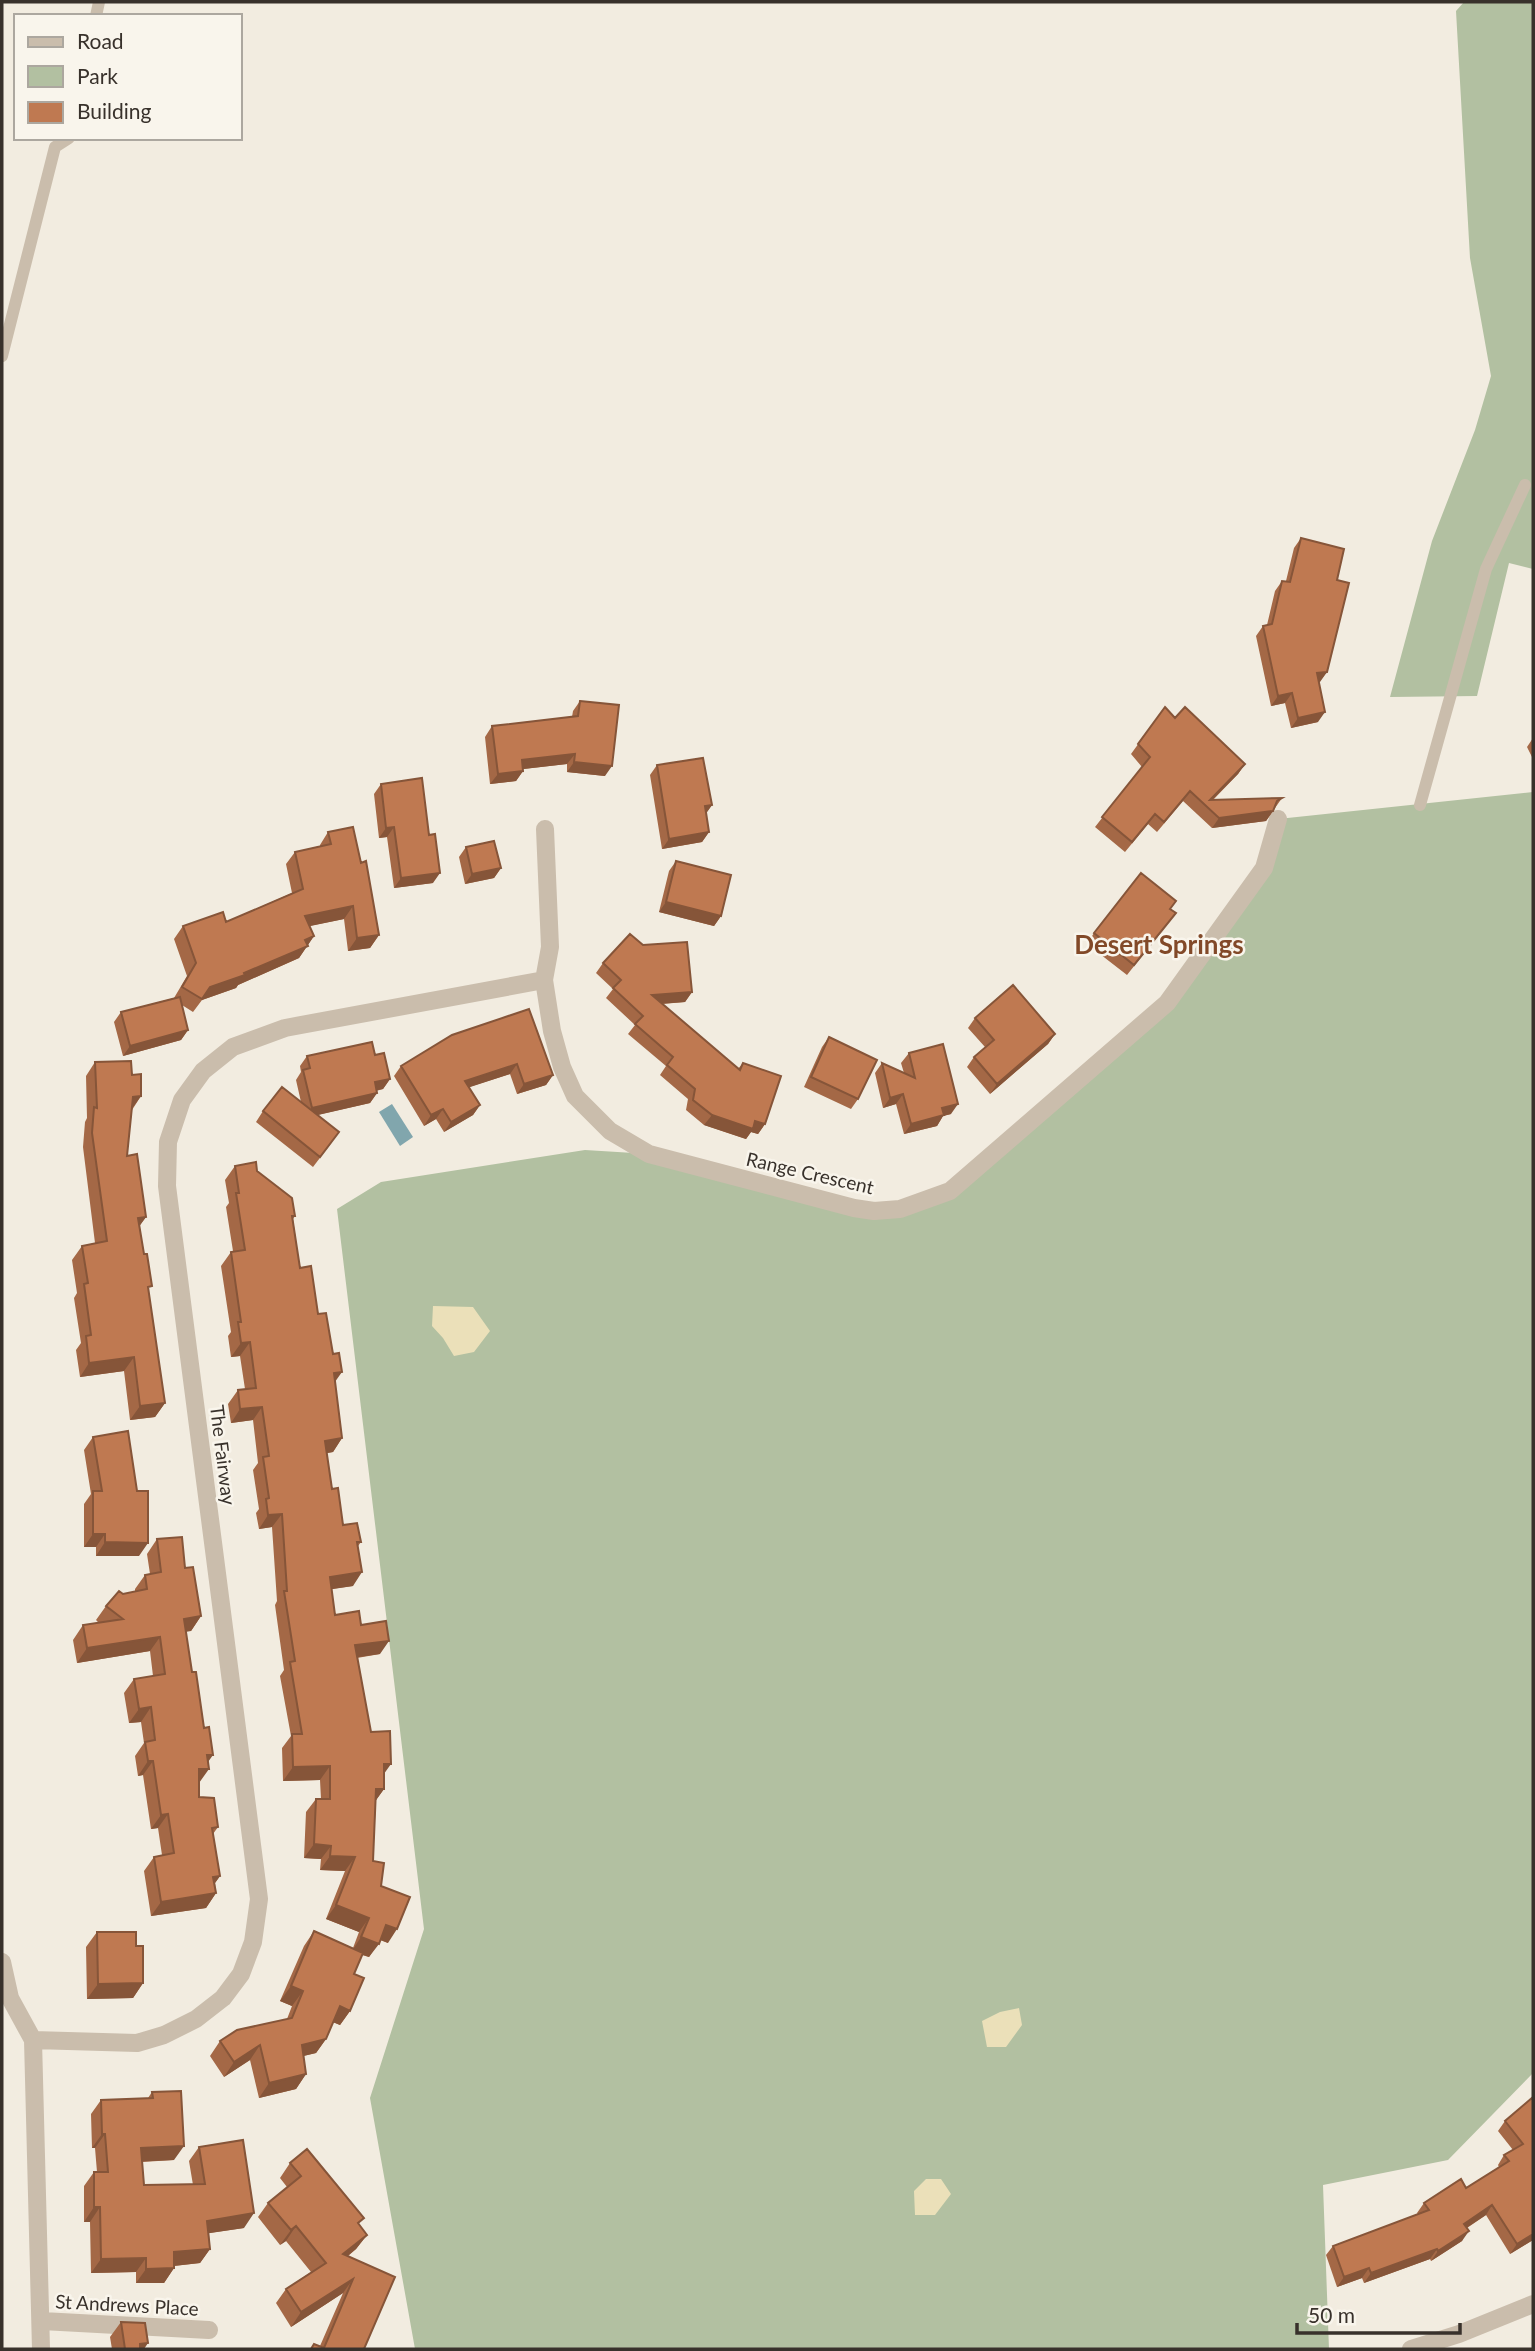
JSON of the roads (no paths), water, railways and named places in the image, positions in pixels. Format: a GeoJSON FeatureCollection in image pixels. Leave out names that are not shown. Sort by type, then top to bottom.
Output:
{"type":"FeatureCollection","features":[{"type":"Feature","properties":{"kind":"street","name":"Range Crescent"},"geometry":{"type":"LineString","coordinates":[[545,829],[550,947],[544,980],[552,1031],[562,1066],[575,1096],[610,1131],[649,1154],[874,1211],[900,1209],[950,1191],[1167,1003],[1264,868],[1278,819]]}},
{"type":"Feature","properties":{"kind":"street","name":"The Fairway"},"geometry":{"type":"LineString","coordinates":[[33,2040],[137,2043],[164,2035],[196,2019],[223,1998],[241,1973],[253,1942],[259,1899],[167,1186],[168,1142],[183,1101],[203,1071],[233,1047],[285,1028],[544,980]]}},
{"type":"Feature","properties":{"kind":"street"},"geometry":{"type":"LineString","coordinates":[[2,1962],[10,1997],[33,2040],[41,2349]]}},
{"type":"Feature","properties":{"kind":"street"},"geometry":{"type":"LineString","coordinates":[[1411,2349],[1459,2334],[1533,2304]]}},
{"type":"Feature","properties":{"kind":"street","name":"St Andrews Place"},"geometry":{"type":"LineString","coordinates":[[42,2322],[209,2330]]}},
{"type":"Feature","properties":{"kind":"lane"},"geometry":{"type":"LineString","coordinates":[[2,356],[55,147],[66,140]]}},
{"type":"Feature","properties":{"kind":"lane"},"geometry":{"type":"LineString","coordinates":[[1420,805],[1486,569],[1524,485]]}},
{"type":"Feature","properties":{"kind":"water"},"geometry":{"type":"Polygon","coordinates":[[[392,1104],[413,1137],[400,1146],[379,1112],[392,1104]]]}},
{"type":"Feature","properties":{"kind":"district","name":"Desert Springs"},"geometry":{"type":"Point","coordinates":[1159,945]}}]}
